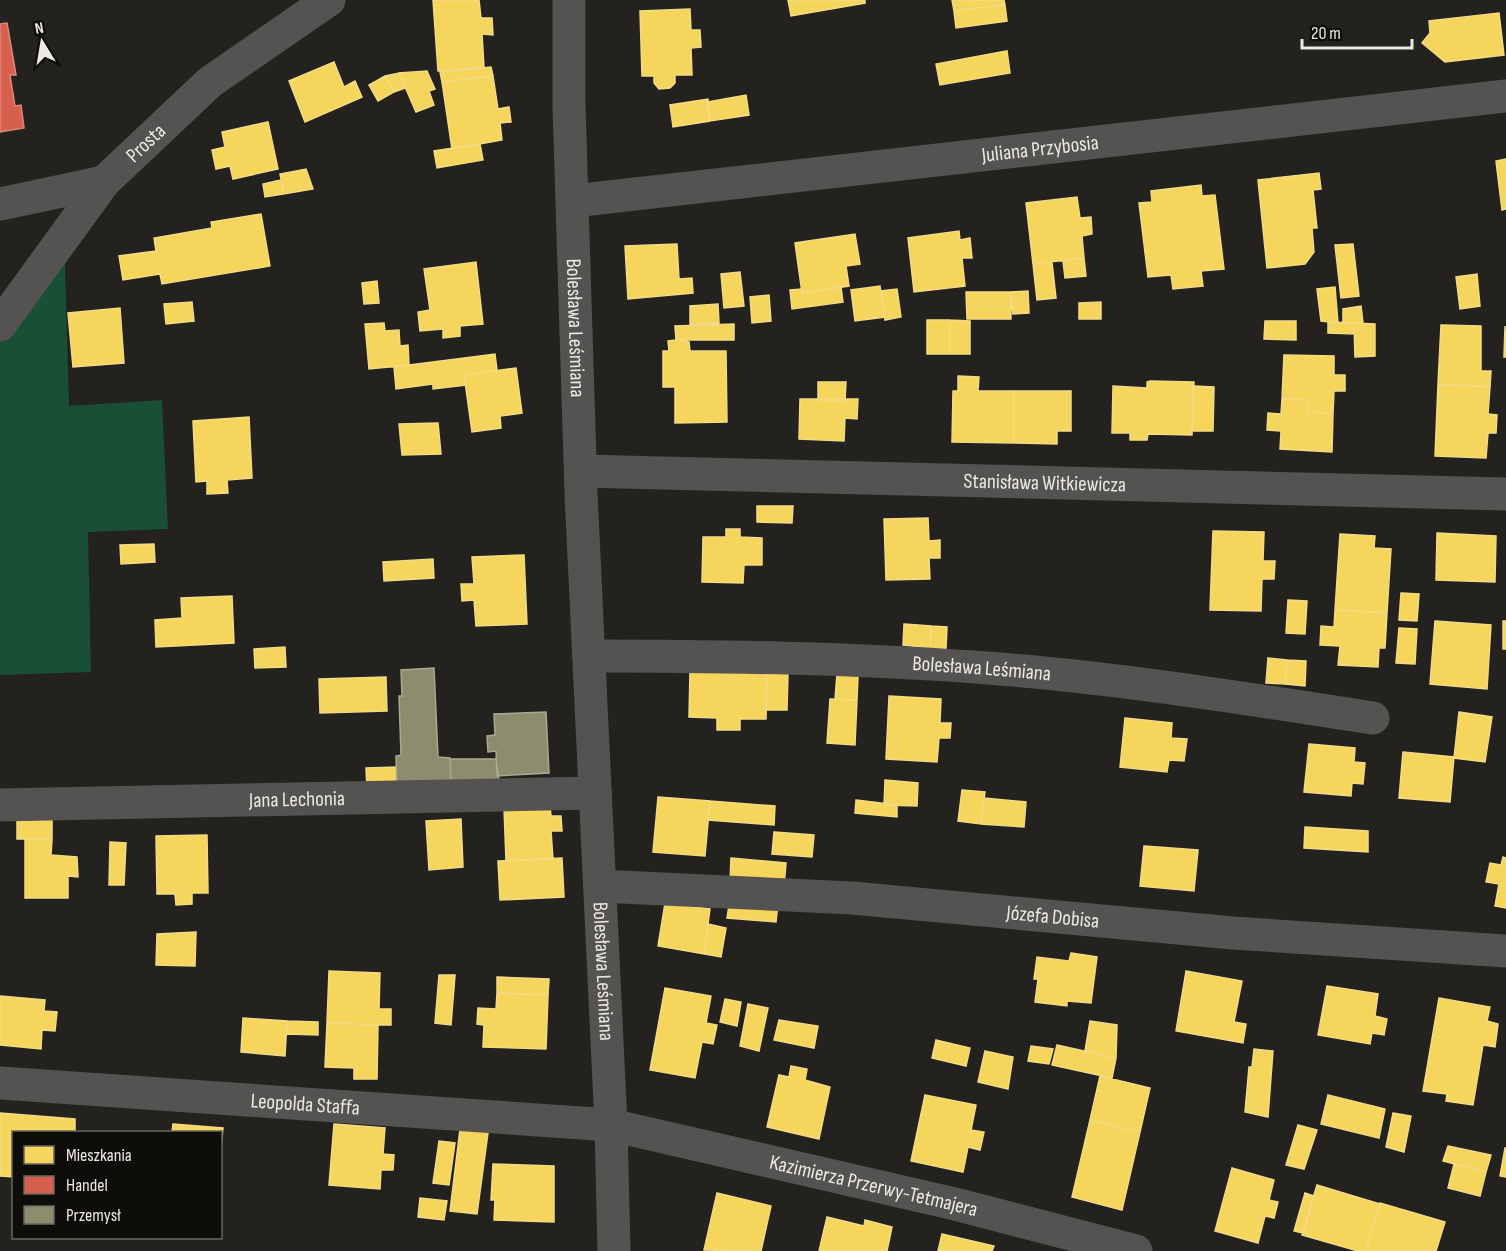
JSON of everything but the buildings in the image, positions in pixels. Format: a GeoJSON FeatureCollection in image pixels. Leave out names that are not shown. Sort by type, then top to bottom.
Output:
{"type":"FeatureCollection","features":[{"type":"Feature","properties":{"kind":"street","name":"Prosta"},"geometry":{"type":"LineString","coordinates":[[0,325],[104,182],[210,82],[329,0]]}},
{"type":"Feature","properties":{"kind":"street","name":"Bolesława Leśmiana"},"geometry":{"type":"LineString","coordinates":[[569,0],[569,106],[581,471],[611,1125],[614,1251]]}},
{"type":"Feature","properties":{"kind":"street","name":"Juliana Przybosia"},"geometry":{"type":"LineString","coordinates":[[573,201],[1506,96]]}},
{"type":"Feature","properties":{"kind":"street"},"geometry":{"type":"LineString","coordinates":[[0,204],[104,182]]}},
{"type":"Feature","properties":{"kind":"street","name":"Stanisława Witkiewicza"},"geometry":{"type":"LineString","coordinates":[[581,471],[1506,494]]}},
{"type":"Feature","properties":{"kind":"street","name":"Bolesława Leśmiana"},"geometry":{"type":"LineString","coordinates":[[589,656],[789,658],[1001,669],[1212,694],[1373,718]]}},
{"type":"Feature","properties":{"kind":"street","name":"Jana Lechonia"},"geometry":{"type":"LineString","coordinates":[[0,805],[595,793]]}},
{"type":"Feature","properties":{"kind":"street","name":"Józefa Dobisa"},"geometry":{"type":"LineString","coordinates":[[600,886],[852,898],[1233,933],[1506,951]]}},
{"type":"Feature","properties":{"kind":"street","name":"Leopolda Staffa"},"geometry":{"type":"LineString","coordinates":[[0,1083],[611,1125]]}},
{"type":"Feature","properties":{"kind":"street","name":"Kazimierza Przerwy-Tetmajera"},"geometry":{"type":"LineString","coordinates":[[611,1125],[955,1204],[1136,1251]]}},
{"type":"Feature","properties":{"kind":"green space"},"geometry":{"type":"Polygon","coordinates":[[[64,236],[69,406],[162,400],[168,529],[88,532],[91,672],[0,675],[0,325],[64,236]]]}}]}
